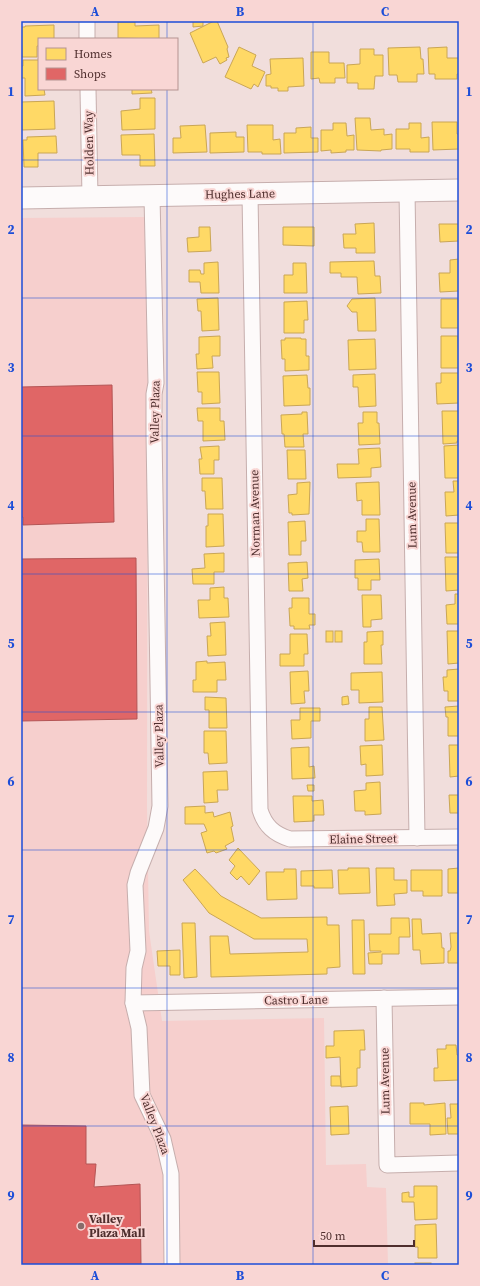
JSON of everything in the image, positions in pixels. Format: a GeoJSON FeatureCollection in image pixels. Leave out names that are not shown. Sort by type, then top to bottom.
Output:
{"type":"FeatureCollection","features":[{"type":"Feature","properties":{"kind":"street"},"geometry":{"type":"LineString","coordinates":[[87,21],[87,38]]}},
{"type":"Feature","properties":{"kind":"street","name":"Holden Way"},"geometry":{"type":"LineString","coordinates":[[88,90],[90,197]]}},
{"type":"Feature","properties":{"kind":"street","name":"Hughes Lane"},"geometry":{"type":"LineString","coordinates":[[21,198],[459,190]]}},
{"type":"Feature","properties":{"kind":"street","name":"Lum Avenue"},"geometry":{"type":"LineString","coordinates":[[407,191],[417,838]]}},
{"type":"Feature","properties":{"kind":"street","name":"Norman Avenue"},"geometry":{"type":"LineString","coordinates":[[250,194],[260,810],[263,819],[270,829]]}},
{"type":"Feature","properties":{"kind":"street","name":"Valley Plaza"},"geometry":{"type":"LineString","coordinates":[[152,196],[156,383],[154,394],[154,434],[160,806],[156,828],[138,873],[135,885],[138,951],[134,968],[133,1003],[139,1028],[142,1095],[163,1139],[171,1174],[172,1265]]}},
{"type":"Feature","properties":{"kind":"street","name":"Elaine Street"},"geometry":{"type":"LineString","coordinates":[[270,829],[279,836],[296,840],[459,837]]}},
{"type":"Feature","properties":{"kind":"street","name":"Castro Lane"},"geometry":{"type":"LineString","coordinates":[[133,1003],[459,996]]}},
{"type":"Feature","properties":{"kind":"street","name":"Lum Avenue"},"geometry":{"type":"LineString","coordinates":[[384,998],[387,1165],[459,1163]]}},
{"type":"Feature","properties":{"kind":"shaded area"},"geometry":{"type":"Polygon","coordinates":[[[148,217],[147,807],[149,931],[162,1021],[324,1018],[326,1165],[366,1164],[367,1187],[386,1188],[388,1265],[21,1265],[21,218],[148,217]]]}},
{"type":"Feature","properties":{"kind":"building: Homes"},"geometry":{"type":"Polygon","coordinates":[[[193,21],[203,21],[203,26],[193,27],[193,21]]]}},
{"type":"Feature","properties":{"kind":"building: Homes"},"geometry":{"type":"Polygon","coordinates":[[[214,21],[217,21],[228,47],[229,57],[220,64],[216,57],[203,63],[190,33],[214,21]]]}},
{"type":"Feature","properties":{"kind":"building: Homes"},"geometry":{"type":"Polygon","coordinates":[[[118,22],[135,22],[135,26],[159,25],[159,38],[118,38],[118,22]]]}},
{"type":"Feature","properties":{"kind":"building: Homes"},"geometry":{"type":"Polygon","coordinates":[[[54,25],[54,38],[38,38],[37,57],[22,57],[21,27],[54,25]]]}},
{"type":"Feature","properties":{"kind":"building: Homes"},"geometry":{"type":"Polygon","coordinates":[[[239,47],[256,55],[252,66],[265,72],[258,87],[254,84],[251,89],[225,77],[239,47]]]}},
{"type":"Feature","properties":{"kind":"building: Homes"},"geometry":{"type":"Polygon","coordinates":[[[420,47],[421,59],[423,59],[424,74],[417,74],[417,82],[398,82],[397,75],[389,75],[388,48],[420,47]]]}},
{"type":"Feature","properties":{"kind":"building: Homes"},"geometry":{"type":"Polygon","coordinates":[[[447,47],[447,58],[459,58],[459,74],[457,74],[457,79],[435,79],[435,74],[429,74],[428,48],[447,47]]]}},
{"type":"Feature","properties":{"kind":"building: Homes"},"geometry":{"type":"Polygon","coordinates":[[[360,49],[374,49],[374,55],[383,55],[383,76],[375,76],[374,89],[358,89],[358,83],[347,83],[347,65],[360,64],[360,49]]]}},
{"type":"Feature","properties":{"kind":"building: Homes"},"geometry":{"type":"Polygon","coordinates":[[[311,52],[329,52],[329,63],[344,63],[345,78],[335,78],[335,83],[320,83],[319,78],[311,79],[311,52]]]}},
{"type":"Feature","properties":{"kind":"building: Homes"},"geometry":{"type":"Polygon","coordinates":[[[303,58],[304,86],[288,87],[288,91],[278,91],[278,88],[266,86],[266,75],[271,74],[270,59],[303,58]]]}},
{"type":"Feature","properties":{"kind":"building: Homes"},"geometry":{"type":"Polygon","coordinates":[[[23,60],[38,60],[38,90],[44,90],[45,95],[25,96],[25,78],[21,78],[21,66],[23,66],[23,60]]]}},
{"type":"Feature","properties":{"kind":"building: Homes"},"geometry":{"type":"Polygon","coordinates":[[[132,90],[151,90],[152,93],[132,94],[132,90]]]}},
{"type":"Feature","properties":{"kind":"building: Homes"},"geometry":{"type":"Polygon","coordinates":[[[140,98],[155,98],[155,129],[122,130],[121,111],[140,109],[140,98]]]}},
{"type":"Feature","properties":{"kind":"building: Homes"},"geometry":{"type":"Polygon","coordinates":[[[54,101],[55,129],[22,130],[21,102],[54,101]]]}},
{"type":"Feature","properties":{"kind":"building: Homes"},"geometry":{"type":"Polygon","coordinates":[[[355,118],[370,118],[371,130],[384,129],[384,135],[392,134],[392,149],[381,151],[357,150],[355,118]]]}},
{"type":"Feature","properties":{"kind":"building: Homes"},"geometry":{"type":"Polygon","coordinates":[[[432,122],[457,122],[459,149],[433,150],[432,122]]]}},
{"type":"Feature","properties":{"kind":"building: Homes"},"geometry":{"type":"Polygon","coordinates":[[[333,123],[346,123],[347,136],[354,135],[354,150],[331,153],[331,150],[321,151],[321,130],[333,130],[333,123]]]}},
{"type":"Feature","properties":{"kind":"building: Homes"},"geometry":{"type":"Polygon","coordinates":[[[409,123],[421,123],[421,138],[429,137],[429,152],[410,152],[410,149],[396,149],[396,129],[409,129],[409,123]]]}},
{"type":"Feature","properties":{"kind":"building: Homes"},"geometry":{"type":"Polygon","coordinates":[[[205,125],[207,152],[173,153],[173,138],[181,138],[180,126],[205,125]]]}},
{"type":"Feature","properties":{"kind":"building: Homes"},"geometry":{"type":"Polygon","coordinates":[[[247,125],[273,125],[273,140],[280,139],[281,154],[248,152],[247,125]]]}},
{"type":"Feature","properties":{"kind":"building: Homes"},"geometry":{"type":"Polygon","coordinates":[[[311,127],[311,138],[318,138],[318,152],[284,153],[284,133],[296,133],[296,128],[311,127]]]}},
{"type":"Feature","properties":{"kind":"building: Homes"},"geometry":{"type":"Polygon","coordinates":[[[236,132],[236,137],[244,137],[244,152],[210,153],[210,133],[236,132]]]}},
{"type":"Feature","properties":{"kind":"building: Homes"},"geometry":{"type":"Polygon","coordinates":[[[154,134],[155,166],[140,166],[140,155],[122,155],[121,135],[154,134]]]}},
{"type":"Feature","properties":{"kind":"building: Homes"},"geometry":{"type":"Polygon","coordinates":[[[56,136],[57,153],[38,153],[38,167],[24,167],[23,140],[27,140],[27,137],[56,136]]]}},
{"type":"Feature","properties":{"kind":"building: Homes"},"geometry":{"type":"Polygon","coordinates":[[[374,223],[375,253],[356,253],[356,248],[344,248],[343,234],[356,234],[355,224],[374,223]]]}},
{"type":"Feature","properties":{"kind":"building: Homes"},"geometry":{"type":"Polygon","coordinates":[[[439,224],[459,224],[459,241],[440,242],[439,224]]]}},
{"type":"Feature","properties":{"kind":"building: Homes"},"geometry":{"type":"Polygon","coordinates":[[[199,227],[210,227],[211,251],[188,252],[187,238],[199,237],[199,227]]]}},
{"type":"Feature","properties":{"kind":"building: Homes"},"geometry":{"type":"Polygon","coordinates":[[[283,227],[314,227],[314,246],[283,245],[283,227]]]}},
{"type":"Feature","properties":{"kind":"building: Homes"},"geometry":{"type":"Polygon","coordinates":[[[459,259],[459,291],[440,292],[439,273],[450,273],[450,260],[459,259]]]}},
{"type":"Feature","properties":{"kind":"building: Homes"},"geometry":{"type":"Polygon","coordinates":[[[374,261],[375,276],[380,276],[381,293],[358,294],[357,277],[341,277],[341,273],[330,273],[330,262],[374,261]]]}},
{"type":"Feature","properties":{"kind":"building: Homes"},"geometry":{"type":"Polygon","coordinates":[[[218,262],[219,293],[201,293],[200,282],[189,282],[189,270],[200,270],[201,274],[204,274],[204,263],[218,262]]]}},
{"type":"Feature","properties":{"kind":"building: Homes"},"geometry":{"type":"Polygon","coordinates":[[[293,263],[306,263],[307,293],[284,293],[284,275],[293,275],[293,263]]]}},
{"type":"Feature","properties":{"kind":"building: Homes"},"geometry":{"type":"Polygon","coordinates":[[[218,298],[219,330],[202,331],[201,311],[198,311],[197,299],[218,298]]]}},
{"type":"Feature","properties":{"kind":"building: Homes"},"geometry":{"type":"Polygon","coordinates":[[[375,298],[376,331],[358,331],[357,312],[352,312],[347,306],[352,299],[375,298]]]}},
{"type":"Feature","properties":{"kind":"building: Homes"},"geometry":{"type":"Polygon","coordinates":[[[441,299],[458,299],[459,328],[441,328],[441,299]]]}},
{"type":"Feature","properties":{"kind":"building: Homes"},"geometry":{"type":"Polygon","coordinates":[[[307,301],[308,320],[304,320],[304,333],[284,333],[284,302],[307,301]]]}},
{"type":"Feature","properties":{"kind":"building: Homes"},"geometry":{"type":"Polygon","coordinates":[[[220,336],[220,356],[212,356],[213,368],[197,369],[196,354],[199,354],[199,337],[220,336]]]}},
{"type":"Feature","properties":{"kind":"building: Homes"},"geometry":{"type":"Polygon","coordinates":[[[441,336],[458,336],[459,368],[441,368],[441,336]]]}},
{"type":"Feature","properties":{"kind":"building: Homes"},"geometry":{"type":"Polygon","coordinates":[[[285,338],[306,339],[306,356],[309,356],[309,370],[285,371],[285,359],[282,359],[281,340],[285,340],[285,338]]]}},
{"type":"Feature","properties":{"kind":"building: Homes"},"geometry":{"type":"Polygon","coordinates":[[[375,339],[376,369],[349,370],[348,340],[375,339]]]}},
{"type":"Feature","properties":{"kind":"building: Homes"},"geometry":{"type":"Polygon","coordinates":[[[197,372],[219,372],[220,403],[202,404],[202,392],[198,392],[197,372]]]}},
{"type":"Feature","properties":{"kind":"building: Homes"},"geometry":{"type":"Polygon","coordinates":[[[441,373],[459,373],[459,403],[437,404],[436,383],[441,383],[441,373]]]}},
{"type":"Feature","properties":{"kind":"building: Homes"},"geometry":{"type":"Polygon","coordinates":[[[375,374],[376,406],[359,407],[358,387],[353,387],[353,375],[375,374]]]}},
{"type":"Feature","properties":{"kind":"building: Homes"},"geometry":{"type":"Polygon","coordinates":[[[307,375],[308,388],[310,388],[310,405],[284,406],[283,376],[307,375]]]}},
{"type":"Feature","properties":{"kind":"building: Homes"},"geometry":{"type":"Polygon","coordinates":[[[197,408],[220,408],[220,421],[224,421],[225,440],[203,441],[203,421],[198,421],[197,408]]]}},
{"type":"Feature","properties":{"kind":"building: Homes"},"geometry":{"type":"Polygon","coordinates":[[[442,411],[459,411],[459,441],[457,441],[457,443],[443,444],[442,411]]]}},
{"type":"Feature","properties":{"kind":"building: Homes"},"geometry":{"type":"Polygon","coordinates":[[[302,412],[307,412],[308,434],[303,434],[304,447],[285,447],[284,434],[282,434],[281,415],[302,414],[302,412]]]}},
{"type":"Feature","properties":{"kind":"building: Homes"},"geometry":{"type":"Polygon","coordinates":[[[363,412],[377,412],[380,444],[359,445],[358,423],[363,423],[363,412]]]}},
{"type":"Feature","properties":{"kind":"building: Homes"},"geometry":{"type":"Polygon","coordinates":[[[459,445],[459,478],[445,478],[444,446],[459,445]]]}},
{"type":"Feature","properties":{"kind":"building: Homes"},"geometry":{"type":"Polygon","coordinates":[[[219,446],[219,460],[214,460],[214,474],[200,474],[199,459],[202,459],[200,447],[219,446]]]}},
{"type":"Feature","properties":{"kind":"building: Homes"},"geometry":{"type":"Polygon","coordinates":[[[380,448],[381,467],[371,468],[371,477],[338,478],[337,464],[359,464],[358,449],[380,448]]]}},
{"type":"Feature","properties":{"kind":"building: Homes"},"geometry":{"type":"Polygon","coordinates":[[[287,450],[305,450],[306,479],[288,479],[287,450]]]}},
{"type":"Feature","properties":{"kind":"building: Homes"},"geometry":{"type":"Polygon","coordinates":[[[202,478],[222,478],[223,509],[206,509],[205,491],[202,491],[202,478]]]}},
{"type":"Feature","properties":{"kind":"building: Homes"},"geometry":{"type":"Polygon","coordinates":[[[453,481],[459,481],[459,515],[446,516],[445,492],[454,492],[453,481]]]}},
{"type":"Feature","properties":{"kind":"building: Homes"},"geometry":{"type":"Polygon","coordinates":[[[310,482],[309,514],[292,515],[292,513],[289,513],[288,495],[297,494],[297,483],[310,482]]]}},
{"type":"Feature","properties":{"kind":"building: Homes"},"geometry":{"type":"Polygon","coordinates":[[[379,482],[380,515],[362,515],[362,500],[357,501],[356,483],[379,482]]]}},
{"type":"Feature","properties":{"kind":"building: Homes"},"geometry":{"type":"Polygon","coordinates":[[[208,514],[223,514],[224,546],[206,547],[206,526],[208,526],[208,514]]]}},
{"type":"Feature","properties":{"kind":"building: Homes"},"geometry":{"type":"Polygon","coordinates":[[[366,519],[379,519],[380,552],[363,552],[362,542],[357,542],[357,531],[366,531],[366,519]]]}},
{"type":"Feature","properties":{"kind":"building: Homes"},"geometry":{"type":"Polygon","coordinates":[[[305,521],[306,541],[301,541],[301,555],[289,555],[288,522],[305,521]]]}},
{"type":"Feature","properties":{"kind":"building: Homes"},"geometry":{"type":"Polygon","coordinates":[[[445,523],[459,523],[459,553],[446,553],[445,523]]]}},
{"type":"Feature","properties":{"kind":"building: Homes"},"geometry":{"type":"Polygon","coordinates":[[[224,553],[224,572],[214,572],[214,584],[193,584],[192,569],[205,568],[204,554],[224,553]]]}},
{"type":"Feature","properties":{"kind":"building: Homes"},"geometry":{"type":"Polygon","coordinates":[[[445,557],[459,557],[459,590],[446,591],[445,557]]]}},
{"type":"Feature","properties":{"kind":"building: Homes"},"geometry":{"type":"Polygon","coordinates":[[[379,559],[380,580],[371,580],[371,590],[358,590],[358,578],[355,578],[355,560],[379,559]]]}},
{"type":"Feature","properties":{"kind":"building: Homes"},"geometry":{"type":"Polygon","coordinates":[[[307,562],[308,578],[302,579],[303,591],[289,591],[288,563],[307,562]]]}},
{"type":"Feature","properties":{"kind":"building: Homes"},"geometry":{"type":"Polygon","coordinates":[[[224,587],[224,598],[228,598],[229,617],[199,618],[198,600],[210,600],[210,588],[224,587]]]}},
{"type":"Feature","properties":{"kind":"building: Homes"},"geometry":{"type":"Polygon","coordinates":[[[455,594],[459,594],[459,624],[447,624],[446,605],[455,604],[455,594]]]}},
{"type":"Feature","properties":{"kind":"building: Homes"},"geometry":{"type":"Polygon","coordinates":[[[362,595],[381,595],[382,619],[371,620],[371,627],[363,627],[362,595]]]}},
{"type":"Feature","properties":{"kind":"building: Homes"},"geometry":{"type":"Polygon","coordinates":[[[292,598],[309,598],[309,614],[315,614],[315,625],[309,625],[310,629],[294,629],[294,626],[290,626],[289,608],[292,608],[292,598]]]}},
{"type":"Feature","properties":{"kind":"building: Homes"},"geometry":{"type":"Polygon","coordinates":[[[225,622],[226,655],[208,656],[207,636],[211,636],[210,623],[225,622]]]}},
{"type":"Feature","properties":{"kind":"building: Homes"},"geometry":{"type":"Polygon","coordinates":[[[326,631],[333,631],[333,642],[326,642],[326,631]]]}},
{"type":"Feature","properties":{"kind":"building: Homes"},"geometry":{"type":"Polygon","coordinates":[[[335,631],[342,631],[342,642],[335,642],[335,631]]]}},
{"type":"Feature","properties":{"kind":"building: Homes"},"geometry":{"type":"Polygon","coordinates":[[[383,631],[383,645],[381,645],[382,664],[364,664],[364,642],[367,642],[367,632],[383,631]]]}},
{"type":"Feature","properties":{"kind":"building: Homes"},"geometry":{"type":"Polygon","coordinates":[[[447,631],[459,631],[459,663],[448,664],[447,631]]]}},
{"type":"Feature","properties":{"kind":"building: Homes"},"geometry":{"type":"Polygon","coordinates":[[[290,634],[307,634],[308,654],[304,654],[304,666],[280,666],[280,654],[290,654],[290,634]]]}},
{"type":"Feature","properties":{"kind":"building: Homes"},"geometry":{"type":"Polygon","coordinates":[[[207,661],[207,663],[225,662],[226,680],[217,680],[217,692],[193,692],[193,680],[196,680],[196,662],[207,661]]]}},
{"type":"Feature","properties":{"kind":"building: Homes"},"geometry":{"type":"Polygon","coordinates":[[[459,669],[459,701],[448,701],[448,691],[444,691],[443,677],[447,677],[447,670],[459,669]]]}},
{"type":"Feature","properties":{"kind":"building: Homes"},"geometry":{"type":"Polygon","coordinates":[[[308,671],[309,691],[304,691],[305,703],[291,704],[290,672],[308,671]]]}},
{"type":"Feature","properties":{"kind":"building: Homes"},"geometry":{"type":"Polygon","coordinates":[[[382,672],[383,702],[359,703],[359,690],[351,690],[351,673],[382,672]]]}},
{"type":"Feature","properties":{"kind":"building: Homes"},"geometry":{"type":"Polygon","coordinates":[[[348,696],[349,704],[342,705],[342,697],[348,696]]]}},
{"type":"Feature","properties":{"kind":"building: Homes"},"geometry":{"type":"Polygon","coordinates":[[[205,697],[226,698],[227,728],[209,728],[209,710],[205,710],[205,697]]]}},
{"type":"Feature","properties":{"kind":"building: Homes"},"geometry":{"type":"Polygon","coordinates":[[[459,706],[459,736],[448,736],[448,717],[446,717],[445,707],[459,706]]]}},
{"type":"Feature","properties":{"kind":"building: Homes"},"geometry":{"type":"Polygon","coordinates":[[[369,707],[382,707],[384,740],[365,741],[365,719],[369,719],[369,707]]]}},
{"type":"Feature","properties":{"kind":"building: Homes"},"geometry":{"type":"Polygon","coordinates":[[[300,708],[320,708],[320,721],[311,721],[311,738],[292,739],[291,720],[300,720],[300,708]]]}},
{"type":"Feature","properties":{"kind":"building: Homes"},"geometry":{"type":"Polygon","coordinates":[[[204,731],[226,731],[227,763],[209,764],[208,753],[204,753],[204,731]]]}},
{"type":"Feature","properties":{"kind":"building: Homes"},"geometry":{"type":"Polygon","coordinates":[[[382,745],[383,775],[366,776],[366,764],[361,765],[360,746],[382,745]]]}},
{"type":"Feature","properties":{"kind":"building: Homes"},"geometry":{"type":"Polygon","coordinates":[[[449,745],[459,745],[459,776],[450,777],[449,745]]]}},
{"type":"Feature","properties":{"kind":"building: Homes"},"geometry":{"type":"Polygon","coordinates":[[[309,747],[309,767],[314,766],[315,778],[292,779],[291,748],[309,747]]]}},
{"type":"Feature","properties":{"kind":"building: Homes"},"geometry":{"type":"Polygon","coordinates":[[[227,771],[228,790],[217,790],[218,802],[204,803],[203,772],[227,771]]]}},
{"type":"Feature","properties":{"kind":"building: Homes"},"geometry":{"type":"Polygon","coordinates":[[[380,782],[381,814],[365,815],[365,811],[355,811],[354,791],[366,790],[366,783],[380,782]]]}},
{"type":"Feature","properties":{"kind":"building: Homes"},"geometry":{"type":"Polygon","coordinates":[[[307,785],[314,785],[314,791],[308,791],[307,785]]]}},
{"type":"Feature","properties":{"kind":"building: Homes"},"geometry":{"type":"Polygon","coordinates":[[[449,795],[459,795],[459,813],[450,813],[449,795]]]}},
{"type":"Feature","properties":{"kind":"building: Homes"},"geometry":{"type":"Polygon","coordinates":[[[293,796],[312,796],[312,801],[323,800],[324,815],[314,815],[314,821],[294,822],[293,796]]]}},
{"type":"Feature","properties":{"kind":"building: Homes"},"geometry":{"type":"Polygon","coordinates":[[[205,806],[205,813],[213,812],[214,817],[230,812],[234,841],[225,846],[227,849],[216,853],[214,851],[207,853],[201,833],[207,831],[204,824],[185,824],[185,807],[205,806]]]}},
{"type":"Feature","properties":{"kind":"building: Homes"},"geometry":{"type":"Polygon","coordinates":[[[238,848],[260,871],[249,885],[241,876],[237,880],[230,873],[235,866],[229,860],[238,848]]]}},
{"type":"Feature","properties":{"kind":"building: Homes"},"geometry":{"type":"Polygon","coordinates":[[[348,868],[369,868],[370,893],[339,894],[338,870],[348,870],[348,868]]]}},
{"type":"Feature","properties":{"kind":"building: Homes"},"geometry":{"type":"Polygon","coordinates":[[[376,868],[394,868],[394,880],[407,880],[407,893],[394,894],[395,905],[377,906],[376,868]]]}},
{"type":"Feature","properties":{"kind":"building: Homes"},"geometry":{"type":"Polygon","coordinates":[[[459,868],[459,893],[448,893],[448,869],[459,868]]]}},
{"type":"Feature","properties":{"kind":"building: Homes"},"geometry":{"type":"Polygon","coordinates":[[[195,869],[221,896],[261,918],[327,917],[327,925],[339,925],[340,967],[327,968],[327,974],[211,977],[210,936],[228,936],[230,954],[308,952],[307,939],[254,939],[209,913],[183,880],[195,869]]]}},
{"type":"Feature","properties":{"kind":"building: Homes"},"geometry":{"type":"Polygon","coordinates":[[[284,869],[296,869],[297,899],[267,900],[266,872],[284,872],[284,869]]]}},
{"type":"Feature","properties":{"kind":"building: Homes"},"geometry":{"type":"Polygon","coordinates":[[[332,870],[333,888],[301,886],[301,871],[332,870]]]}},
{"type":"Feature","properties":{"kind":"building: Homes"},"geometry":{"type":"Polygon","coordinates":[[[411,870],[442,870],[442,896],[423,896],[423,891],[411,891],[411,870]]]}},
{"type":"Feature","properties":{"kind":"building: Homes"},"geometry":{"type":"Polygon","coordinates":[[[391,918],[409,918],[410,937],[399,937],[399,954],[382,954],[382,964],[369,964],[368,953],[381,951],[370,951],[369,934],[391,934],[391,918]]]}},
{"type":"Feature","properties":{"kind":"building: Homes"},"geometry":{"type":"Polygon","coordinates":[[[412,919],[421,919],[422,934],[441,933],[442,948],[444,948],[444,963],[421,964],[420,950],[413,950],[412,919]]]}},
{"type":"Feature","properties":{"kind":"building: Homes"},"geometry":{"type":"Polygon","coordinates":[[[352,920],[364,920],[365,974],[353,974],[352,920]]]}},
{"type":"Feature","properties":{"kind":"building: Homes"},"geometry":{"type":"Polygon","coordinates":[[[182,923],[195,923],[197,977],[184,978],[182,923]]]}},
{"type":"Feature","properties":{"kind":"building: Homes"},"geometry":{"type":"Polygon","coordinates":[[[450,933],[459,933],[459,963],[448,963],[448,951],[450,951],[451,947],[450,933]]]}},
{"type":"Feature","properties":{"kind":"building: Homes"},"geometry":{"type":"Polygon","coordinates":[[[180,950],[180,975],[170,975],[170,966],[158,966],[157,951],[180,950]]]}},
{"type":"Feature","properties":{"kind":"building: Homes"},"geometry":{"type":"Polygon","coordinates":[[[364,1030],[365,1050],[360,1050],[360,1068],[357,1068],[357,1086],[341,1087],[340,1057],[326,1058],[326,1046],[334,1046],[334,1031],[364,1030]]]}},
{"type":"Feature","properties":{"kind":"building: Homes"},"geometry":{"type":"Polygon","coordinates":[[[446,1045],[456,1045],[457,1055],[459,1055],[459,1080],[434,1081],[434,1068],[438,1068],[437,1049],[446,1049],[446,1045]]]}},
{"type":"Feature","properties":{"kind":"building: Homes"},"geometry":{"type":"Polygon","coordinates":[[[331,1076],[340,1076],[341,1086],[331,1086],[331,1076]]]}},
{"type":"Feature","properties":{"kind":"building: Homes"},"geometry":{"type":"Polygon","coordinates":[[[410,1103],[424,1103],[424,1105],[445,1103],[446,1134],[430,1135],[430,1124],[410,1124],[410,1103]]]}},
{"type":"Feature","properties":{"kind":"building: Homes"},"geometry":{"type":"Polygon","coordinates":[[[458,1103],[459,1134],[448,1134],[447,1118],[451,1118],[450,1104],[458,1103]]]}},
{"type":"Feature","properties":{"kind":"building: Homes"},"geometry":{"type":"Polygon","coordinates":[[[348,1106],[349,1134],[331,1135],[330,1107],[348,1106]]]}},
{"type":"Feature","properties":{"kind":"building: Homes"},"geometry":{"type":"Polygon","coordinates":[[[414,1186],[437,1186],[437,1219],[415,1220],[414,1202],[402,1202],[402,1193],[409,1192],[409,1197],[414,1197],[414,1186]]]}},
{"type":"Feature","properties":{"kind":"building: Homes"},"geometry":{"type":"Polygon","coordinates":[[[436,1224],[437,1258],[418,1258],[418,1247],[415,1247],[415,1225],[436,1224]]]}},
{"type":"Feature","properties":{"kind":"building: Homes"},"geometry":{"type":"Polygon","coordinates":[[[415,1263],[431,1263],[431,1265],[415,1265],[415,1263]]]}},
{"type":"Feature","properties":{"kind":"building: Shops"},"geometry":{"type":"Polygon","coordinates":[[[112,385],[114,522],[23,525],[23,517],[21,517],[21,387],[112,385]]]}},
{"type":"Feature","properties":{"kind":"building: Shops"},"geometry":{"type":"Polygon","coordinates":[[[136,558],[137,719],[21,721],[21,559],[136,558]]]}},
{"type":"Feature","properties":{"kind":"building: Shops","name":"Valley Plaza Mall"},"geometry":{"type":"Polygon","coordinates":[[[21,1125],[86,1126],[86,1164],[96,1164],[94,1187],[140,1184],[141,1265],[21,1265],[21,1125]]]}},
{"type":"Feature","properties":{"kind":"place","name":"Valley Plaza Mall"},"geometry":{"type":"Point","coordinates":[81,1226]}}]}
